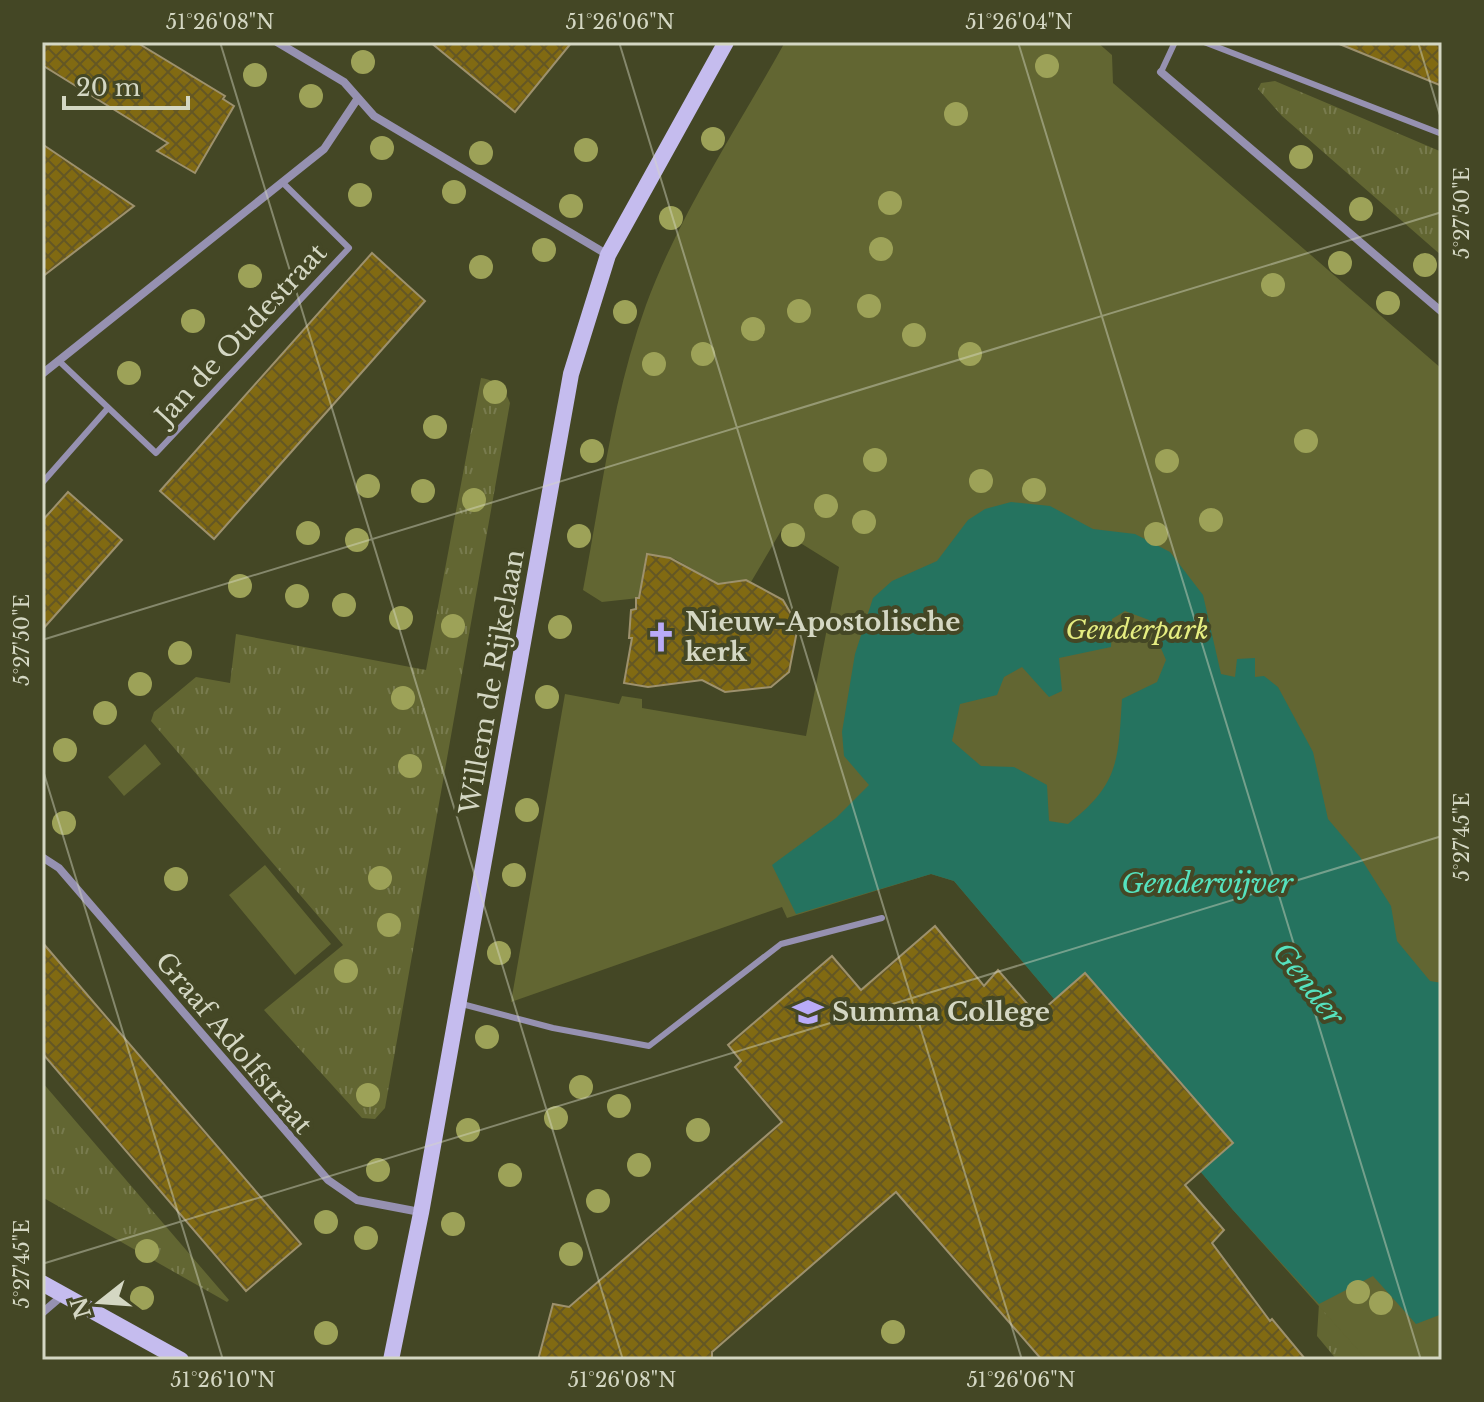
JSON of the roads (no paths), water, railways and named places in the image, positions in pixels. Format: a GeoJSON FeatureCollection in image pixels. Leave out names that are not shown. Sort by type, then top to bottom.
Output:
{"type":"FeatureCollection","features":[{"type":"Feature","properties":{"kind":"street"},"geometry":{"type":"LineString","coordinates":[[277,42],[344,82],[374,116],[608,255]]}},
{"type":"Feature","properties":{"kind":"street","name":"Willem de Rijkelaan"},"geometry":{"type":"LineString","coordinates":[[391,1360],[421,1213],[571,374],[608,255],[726,42]]}},
{"type":"Feature","properties":{"kind":"street"},"geometry":{"type":"LineString","coordinates":[[1161,72],[1442,312]]}},
{"type":"Feature","properties":{"kind":"street"},"geometry":{"type":"LineString","coordinates":[[42,374],[324,149],[358,98]]}},
{"type":"Feature","properties":{"kind":"street","name":"Graaf Adolfstraat"},"geometry":{"type":"LineString","coordinates":[[42,857],[59,868],[328,1180],[357,1200],[421,1213]]}},
{"type":"Feature","properties":{"kind":"street"},"geometry":{"type":"LineString","coordinates":[[42,1283],[181,1360]]}},
{"type":"Feature","properties":{"kind":"street"},"geometry":{"type":"LineString","coordinates":[[42,1313],[63,1295]]}},
{"type":"Feature","properties":{"kind":"lane"},"geometry":{"type":"LineString","coordinates":[[1161,72],[1175,42]]}},
{"type":"Feature","properties":{"kind":"lane"},"geometry":{"type":"LineString","coordinates":[[1204,42],[1442,134]]}},
{"type":"Feature","properties":{"kind":"lane","name":"Jan de Oudestraat"},"geometry":{"type":"LineString","coordinates":[[59,361],[156,453],[349,248],[282,182]]}},
{"type":"Feature","properties":{"kind":"lane"},"geometry":{"type":"LineString","coordinates":[[42,483],[108,408]]}},
{"type":"Feature","properties":{"kind":"lane"},"geometry":{"type":"LineString","coordinates":[[459,1003],[497,1010],[553,1028],[649,1046],[781,944],[882,918]]}},
{"type":"Feature","properties":{"kind":"water","name":"Gendervijver"},"geometry":{"type":"Polygon","coordinates":[[[1011,502],[1050,506],[1093,529],[1135,534],[1170,552],[1203,595],[1221,674],[1235,677],[1237,659],[1255,658],[1255,677],[1264,676],[1278,687],[1313,752],[1328,819],[1360,857],[1391,906],[1397,941],[1430,981],[1442,983],[1442,1314],[1416,1324],[1373,1276],[1319,1304],[1233,1210],[954,881],[931,874],[796,914],[772,865],[836,818],[869,785],[844,756],[842,732],[855,654],[873,598],[892,581],[937,561],[968,520],[985,509],[1011,502]],[[1125,611],[1112,619],[1111,647],[1059,658],[1062,691],[1049,697],[1022,667],[1004,677],[997,695],[960,704],[952,741],[981,766],[1014,767],[1047,785],[1049,821],[1068,824],[1085,810],[1107,783],[1117,754],[1122,699],[1157,682],[1166,660],[1149,620],[1125,611]]]}},
{"type":"Feature","properties":{"kind":"place","name":"Nieuw-Apostolische kerk"},"geometry":{"type":"Point","coordinates":[661,637]}},
{"type":"Feature","properties":{"kind":"place","name":"Summa College"},"geometry":{"type":"Point","coordinates":[808,1012]}},
{"type":"Feature","properties":{"kind":"park label","name":"Genderpark"},"geometry":{"type":"Point","coordinates":[1137,630]}},
{"type":"Feature","properties":{"kind":"water label","name":"Gender"},"geometry":{"type":"Point","coordinates":[1308,984]}}]}
